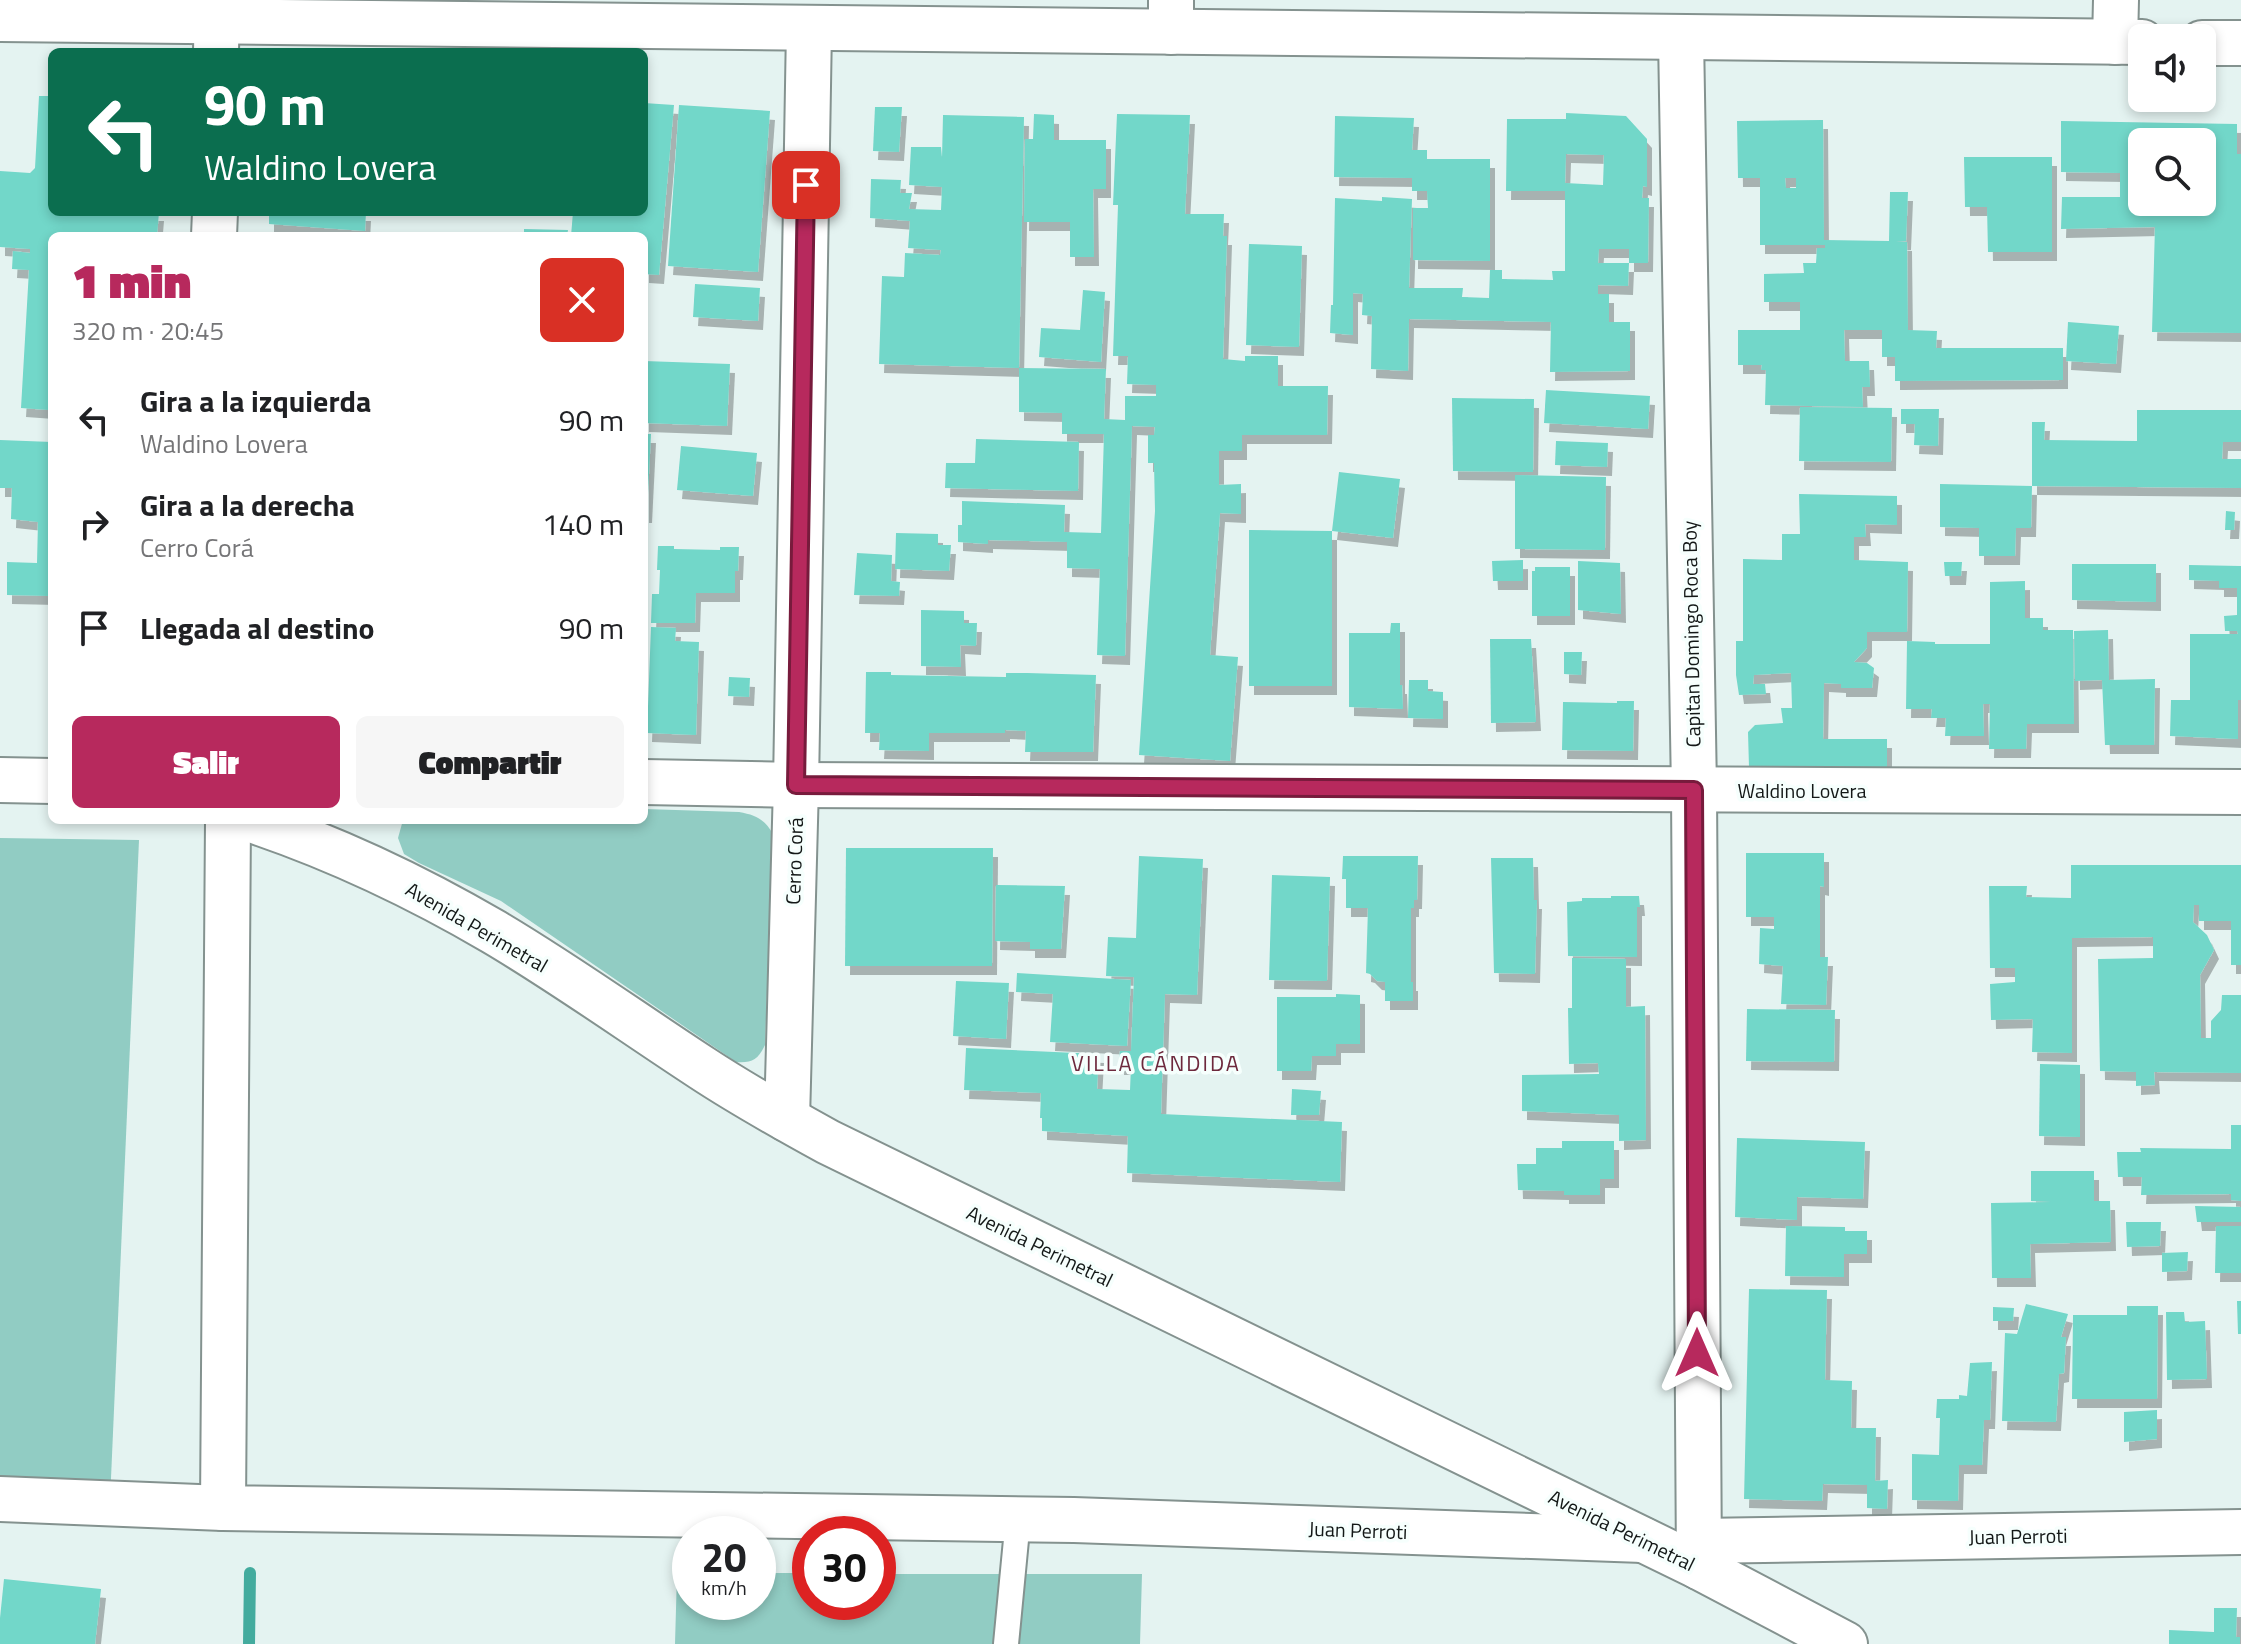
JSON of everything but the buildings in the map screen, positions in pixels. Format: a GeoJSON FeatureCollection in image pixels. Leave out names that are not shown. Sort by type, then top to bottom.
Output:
{"type":"FeatureCollection","features":[{"type":"Feature","properties":{"kind":"main road"},"geometry":{"type":"LineString","coordinates":[[0,19],[217,25],[809,28],[1171,16],[1681,37],[2124,28]]}},
{"type":"Feature","properties":{"kind":"main road","name":"Cerro Corá"},"geometry":{"type":"LineString","coordinates":[[787,1119],[809,28]]}},
{"type":"Feature","properties":{"kind":"main road","name":"Capitan Domingo Roca Boy"},"geometry":{"type":"LineString","coordinates":[[1681,37],[1694,790],[1699,1554]]}},
{"type":"Feature","properties":{"kind":"main road"},"geometry":{"type":"LineString","coordinates":[[2216,43],[2241,43]]}},
{"type":"Feature","properties":{"kind":"main road"},"geometry":{"type":"LineString","coordinates":[[0,780],[48,781]]}},
{"type":"Feature","properties":{"kind":"main road","name":"Waldino Lovera"},"geometry":{"type":"LineString","coordinates":[[648,782],[2241,792]]}},
{"type":"Feature","properties":{"kind":"main road"},"geometry":{"type":"LineString","coordinates":[[223,1508],[228,824]]}},
{"type":"Feature","properties":{"kind":"main road","name":"Avenida Perimetral"},"geometry":{"type":"LineString","coordinates":[[280,824],[494,932],[704,1070],[869,1163],[1643,1540],[1699,1554],[1845,1644]]}},
{"type":"Feature","properties":{"kind":"main road","name":"Juan Perroti"},"geometry":{"type":"LineString","coordinates":[[0,1499],[223,1508],[1074,1520],[1643,1540]]}},
{"type":"Feature","properties":{"kind":"main road","name":"Juan Perroti"},"geometry":{"type":"LineString","coordinates":[[1699,1554],[2241,1532]]}},
{"type":"Feature","properties":{"kind":"lane"},"geometry":{"type":"LineString","coordinates":[[1006,1644],[1018,1519]]}},
{"type":"Feature","properties":{"kind":"green space"},"geometry":{"type":"Polygon","coordinates":[[[648,809],[739,812],[759,818],[773,834],[765,1045],[760,1054],[750,1061],[736,1062],[501,901],[404,854],[398,838],[402,824],[648,824],[648,809]]]}},
{"type":"Feature","properties":{"kind":"green space"},"geometry":{"type":"Polygon","coordinates":[[[0,838],[139,840],[110,1501],[0,1496],[0,838]]]}},
{"type":"Feature","properties":{"kind":"green space"},"geometry":{"type":"Polygon","coordinates":[[[776,1573],[792,1573],[792,1620],[896,1620],[896,1574],[1142,1574],[1140,1644],[675,1644],[676,1620],[776,1620],[776,1573]]]}},
{"type":"Feature","properties":{"kind":"waterway"},"geometry":{"type":"LineString","coordinates":[[249,1644],[250,1573]]}},
{"type":"Feature","properties":{"kind":"district","name":"VILLA CÁNDIDA"},"geometry":{"type":"Point","coordinates":[1156,1063]}},
{"type":"Feature","properties":{"kind":"route"},"geometry":{"type":"LineString","coordinates":[[806,185],[796,785],[1694,790],[1697,1353]]}}]}
